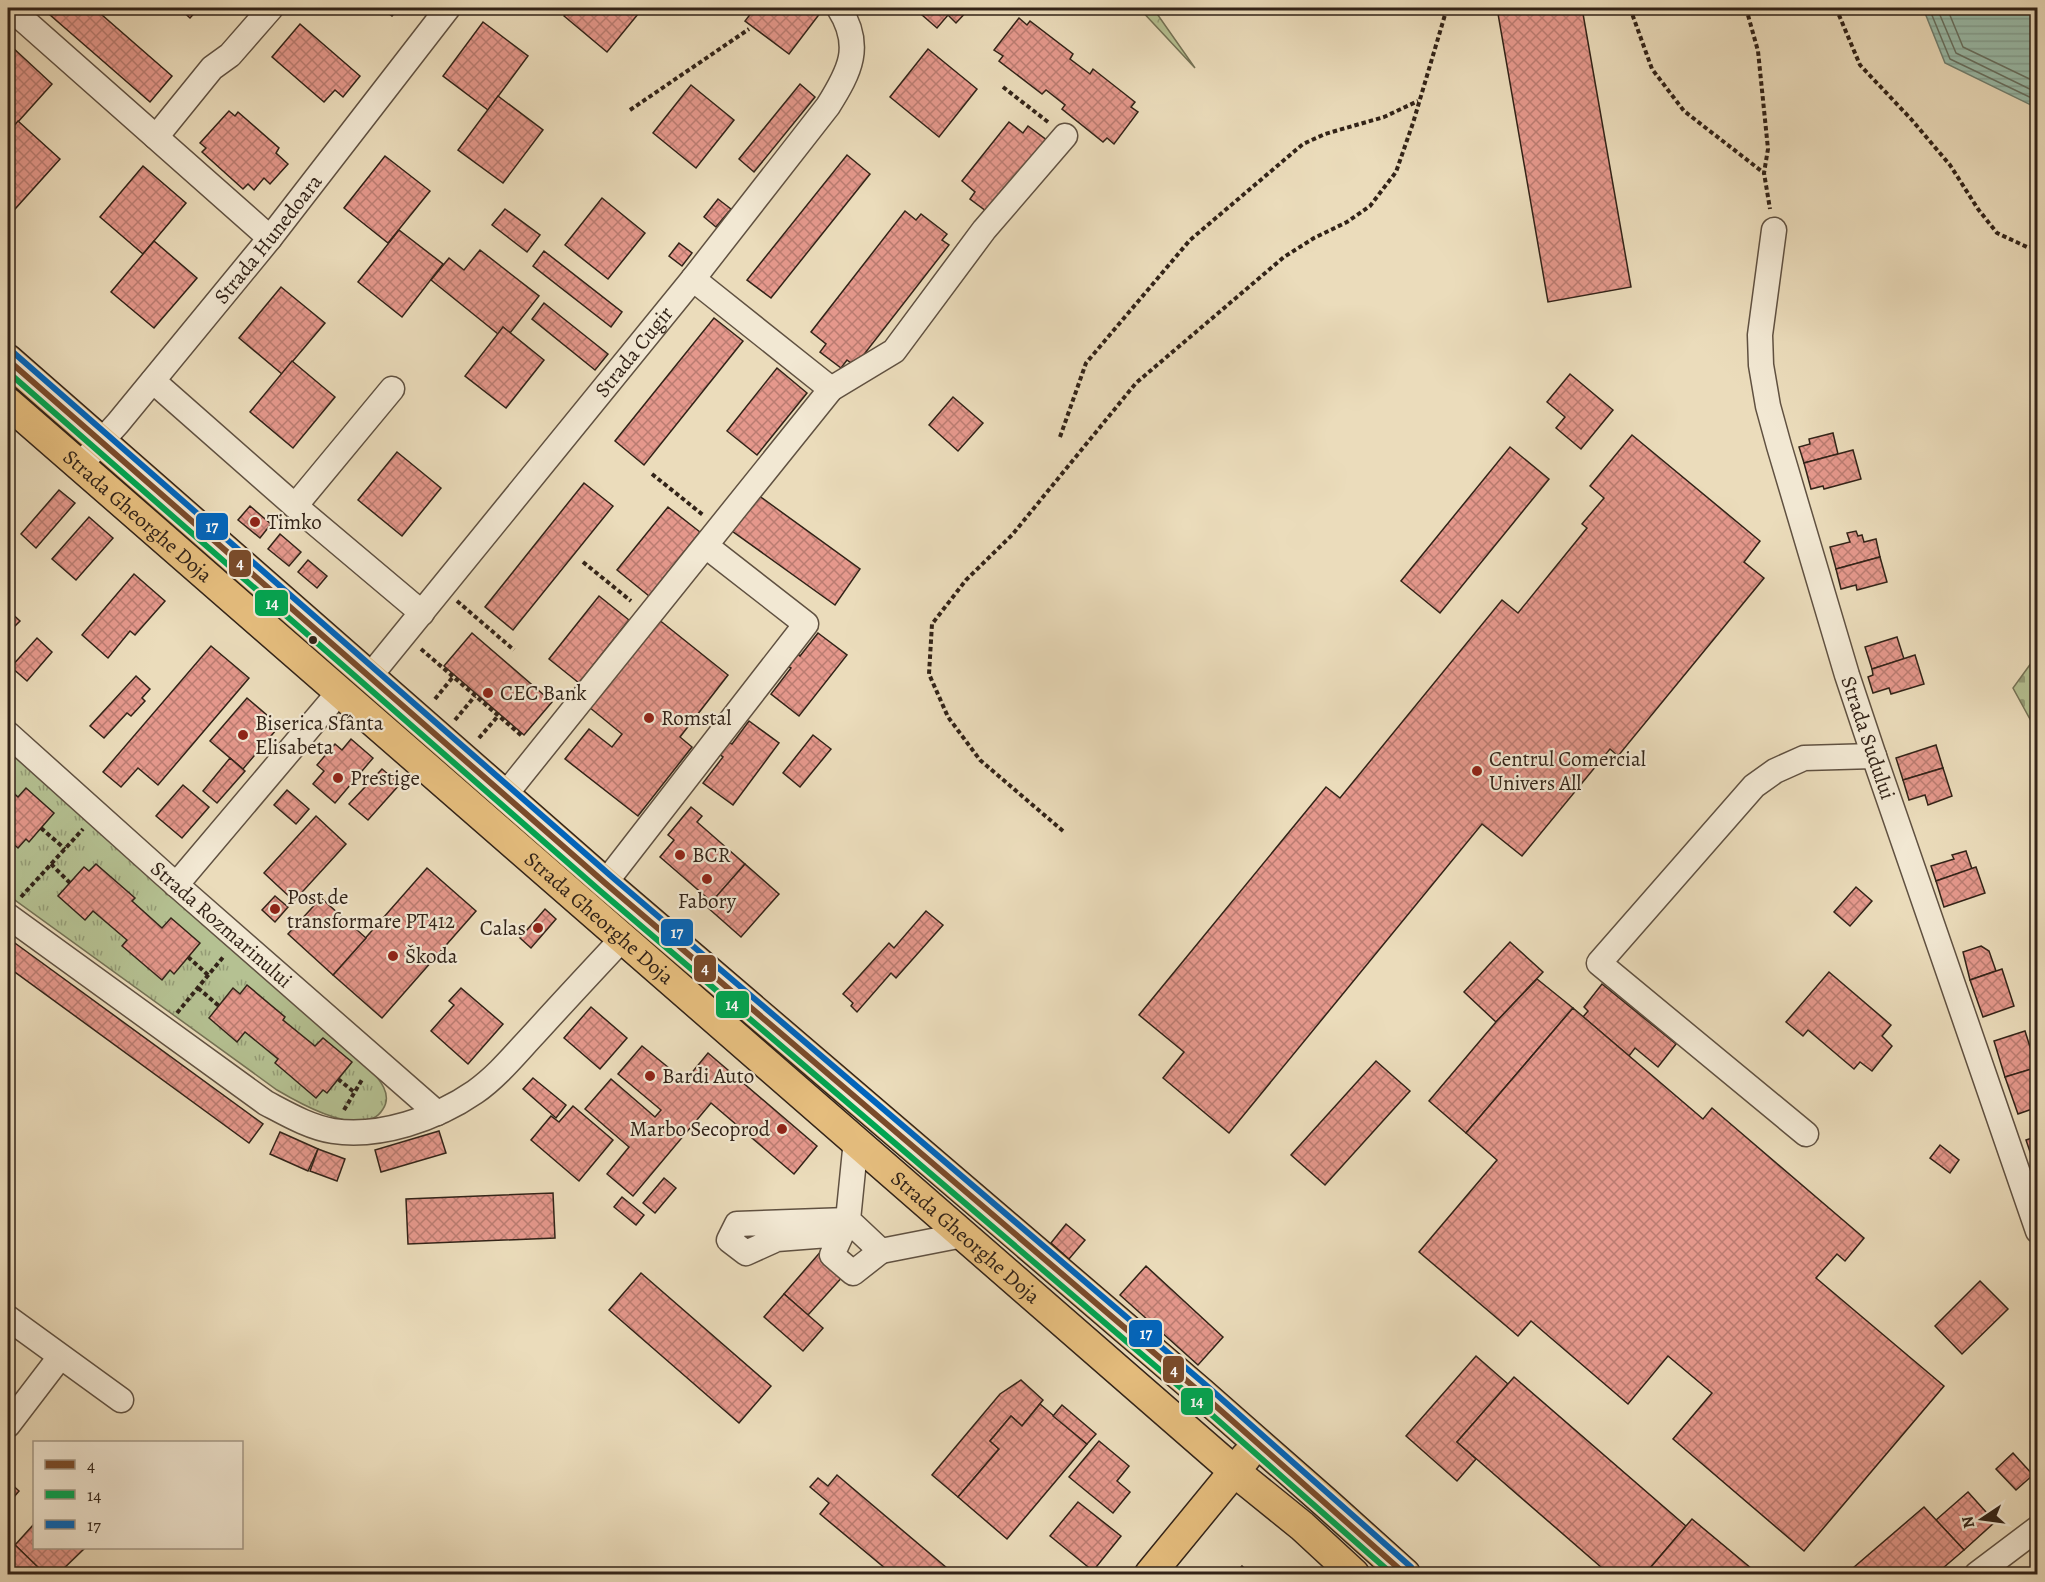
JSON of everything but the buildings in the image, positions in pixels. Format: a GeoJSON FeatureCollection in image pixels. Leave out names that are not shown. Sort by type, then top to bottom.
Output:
{"type":"FeatureCollection","features":[{"type":"Feature","properties":{"kind":"main road","name":"Strada Gheorghe Doja"},"geometry":{"type":"LineString","coordinates":[[8,360],[605,883],[1258,1443],[1404,1575]]}},
{"type":"Feature","properties":{"kind":"main road","name":"Strada Gheorghe Doja"},"geometry":{"type":"LineString","coordinates":[[8,403],[1234,1471],[1302,1526],[1354,1575]]}},
{"type":"Feature","properties":{"kind":"main road"},"geometry":{"type":"LineString","coordinates":[[1150,1575],[1258,1443]]}},
{"type":"Feature","properties":{"kind":"street"},"geometry":{"type":"LineString","coordinates":[[10,8],[270,238]]}},
{"type":"Feature","properties":{"kind":"street"},"geometry":{"type":"LineString","coordinates":[[156,137],[212,68],[230,55],[271,8]]}},
{"type":"Feature","properties":{"kind":"street","name":"Strada Hunedoara"},"geometry":{"type":"LineString","coordinates":[[80,465],[102,443],[270,238],[448,8]]}},
{"type":"Feature","properties":{"kind":"street","name":"Strada Cugir"},"geometry":{"type":"LineString","coordinates":[[370,676],[693,279],[828,106],[844,80],[853,50],[850,29],[839,8]]}},
{"type":"Feature","properties":{"kind":"street"},"geometry":{"type":"LineString","coordinates":[[505,795],[831,389],[894,351],[984,230],[1065,136]]}},
{"type":"Feature","properties":{"kind":"street","name":"Strada Sudului"},"geometry":{"type":"LineString","coordinates":[[1774,230],[1760,335],[1761,365],[1768,406],[1874,756],[2037,1232]]}},
{"type":"Feature","properties":{"kind":"street"},"geometry":{"type":"LineString","coordinates":[[693,279],[831,389]]}},
{"type":"Feature","properties":{"kind":"street"},"geometry":{"type":"LineString","coordinates":[[153,381],[295,506],[422,613]]}},
{"type":"Feature","properties":{"kind":"street"},"geometry":{"type":"LineString","coordinates":[[295,506],[392,389]]}},
{"type":"Feature","properties":{"kind":"street"},"geometry":{"type":"LineString","coordinates":[[605,883],[806,624],[713,537]]}},
{"type":"Feature","properties":{"kind":"street"},"geometry":{"type":"LineString","coordinates":[[176,885],[340,691]]}},
{"type":"Feature","properties":{"kind":"street","name":"Strada Rozmarinului"},"geometry":{"type":"LineString","coordinates":[[8,734],[176,885],[437,1113]]}},
{"type":"Feature","properties":{"kind":"street"},"geometry":{"type":"LineString","coordinates":[[1806,1134],[1599,963],[1754,786],[1775,771],[1804,758],[1874,756]]}},
{"type":"Feature","properties":{"kind":"street"},"geometry":{"type":"LineString","coordinates":[[12,909],[266,1103],[297,1120],[331,1131],[365,1133],[399,1127],[437,1113],[475,1092],[504,1066],[623,938]]}},
{"type":"Feature","properties":{"kind":"street"},"geometry":{"type":"LineString","coordinates":[[856,1140],[844,1227],[832,1255],[853,1273],[881,1251],[963,1235]]}},
{"type":"Feature","properties":{"kind":"street"},"geometry":{"type":"LineString","coordinates":[[844,1227],[881,1251]]}},
{"type":"Feature","properties":{"kind":"street"},"geometry":{"type":"LineString","coordinates":[[8,1318],[121,1400]]}},
{"type":"Feature","properties":{"kind":"street"},"geometry":{"type":"LineString","coordinates":[[8,1425],[60,1357]]}},
{"type":"Feature","properties":{"kind":"street"},"geometry":{"type":"LineString","coordinates":[[1977,1575],[2037,1528]]}},
{"type":"Feature","properties":{"kind":"path"},"geometry":{"type":"LineString","coordinates":[[1063,831],[980,760],[948,717],[929,674],[932,624],[966,580],[1011,535],[1136,383],[1284,257],[1314,238],[1347,222],[1370,206],[1396,172],[1447,8]]}},
{"type":"Feature","properties":{"kind":"path"},"geometry":{"type":"LineString","coordinates":[[1630,8],[1652,69],[1684,111],[1764,173]]}},
{"type":"Feature","properties":{"kind":"path"},"geometry":{"type":"LineString","coordinates":[[1746,8],[1758,51],[1768,149],[1764,173],[1774,230]]}},
{"type":"Feature","properties":{"kind":"path"},"geometry":{"type":"LineString","coordinates":[[1836,8],[1860,65],[1950,165],[1997,233],[2027,247],[2037,246]]}},
{"type":"Feature","properties":{"kind":"path"},"geometry":{"type":"LineString","coordinates":[[630,110],[749,29]]}},
{"type":"Feature","properties":{"kind":"path"},"geometry":{"type":"LineString","coordinates":[[1003,87],[1065,136]]}},
{"type":"Feature","properties":{"kind":"path"},"geometry":{"type":"LineString","coordinates":[[1060,437],[1086,363],[1190,240],[1303,144],[1325,134],[1384,117],[1419,101]]}},
{"type":"Feature","properties":{"kind":"path"},"geometry":{"type":"LineString","coordinates":[[652,474],[713,537]]}},
{"type":"Feature","properties":{"kind":"path"},"geometry":{"type":"LineString","coordinates":[[583,562],[650,616]]}},
{"type":"Feature","properties":{"kind":"path"},"geometry":{"type":"LineString","coordinates":[[442,588],[514,650]]}},
{"type":"Feature","properties":{"kind":"path"},"geometry":{"type":"LineString","coordinates":[[404,634],[541,753]]}},
{"type":"Feature","properties":{"kind":"path"},"geometry":{"type":"LineString","coordinates":[[428,706],[453,677]]}},
{"type":"Feature","properties":{"kind":"path"},"geometry":{"type":"LineString","coordinates":[[450,725],[476,696]]}},
{"type":"Feature","properties":{"kind":"path"},"geometry":{"type":"LineString","coordinates":[[473,745],[498,716]]}},
{"type":"Feature","properties":{"kind":"path"},"geometry":{"type":"LineString","coordinates":[[12,909],[88,823]]}},
{"type":"Feature","properties":{"kind":"path"},"geometry":{"type":"LineString","coordinates":[[41,828],[65,849]]}},
{"type":"Feature","properties":{"kind":"path"},"geometry":{"type":"LineString","coordinates":[[51,864],[70,883]]}},
{"type":"Feature","properties":{"kind":"path"},"geometry":{"type":"LineString","coordinates":[[173,1018],[226,954]]}},
{"type":"Feature","properties":{"kind":"path"},"geometry":{"type":"LineString","coordinates":[[188,957],[208,975]]}},
{"type":"Feature","properties":{"kind":"path"},"geometry":{"type":"LineString","coordinates":[[198,988],[219,1006]]}},
{"type":"Feature","properties":{"kind":"path"},"geometry":{"type":"LineString","coordinates":[[331,1131],[364,1076]]}},
{"type":"Feature","properties":{"kind":"path"},"geometry":{"type":"LineString","coordinates":[[338,1079],[354,1092]]}},
{"type":"Feature","properties":{"kind":"green space"},"geometry":{"type":"Polygon","coordinates":[[[1139,8],[1153,8],[1195,68],[1139,8]]]}},
{"type":"Feature","properties":{"kind":"green space"},"geometry":{"type":"Polygon","coordinates":[[[2037,655],[2037,732],[2013,688],[2037,655]]]}},
{"type":"Feature","properties":{"kind":"green space"},"geometry":{"type":"Polygon","coordinates":[[[8,747],[369,1068],[386,1092],[386,1103],[383,1109],[374,1118],[362,1121],[347,1120],[315,1110],[287,1096],[8,895],[8,747]]]}},
{"type":"Feature","properties":{"kind":"water"},"geometry":{"type":"Polygon","coordinates":[[[1923,8],[2037,8],[2037,108],[1945,63],[1923,8]]]}},
{"type":"Feature","properties":{"kind":"transit line","name":"17"},"geometry":{"type":"LineString","coordinates":[[14,353],[611,876],[1207,1386],[1411,1567]]}},
{"type":"Feature","properties":{"kind":"transit line","name":"4"},"geometry":{"type":"LineString","coordinates":[[8,360],[605,883],[1201,1393],[1405,1574]]}},
{"type":"Feature","properties":{"kind":"transit line","name":"14"},"geometry":{"type":"LineString","coordinates":[[8,372],[599,890],[1195,1400],[1392,1574]]}},
{"type":"Feature","properties":{"kind":"place","name":"Timko"},"geometry":{"type":"Point","coordinates":[255,522]}},
{"type":"Feature","properties":{"kind":"place","name":"CEC Bank"},"geometry":{"type":"Point","coordinates":[488,693]}},
{"type":"Feature","properties":{"kind":"place","name":"Romstal"},"geometry":{"type":"Point","coordinates":[649,718]}},
{"type":"Feature","properties":{"kind":"place","name":"Biserica Sfânta Elisabeta"},"geometry":{"type":"Point","coordinates":[243,735]}},
{"type":"Feature","properties":{"kind":"place","name":"Centrul Comercial Univers All"},"geometry":{"type":"Point","coordinates":[1477,771]}},
{"type":"Feature","properties":{"kind":"place","name":"Prestige"},"geometry":{"type":"Point","coordinates":[338,778]}},
{"type":"Feature","properties":{"kind":"place","name":"BCR"},"geometry":{"type":"Point","coordinates":[680,855]}},
{"type":"Feature","properties":{"kind":"place","name":"Fabory"},"geometry":{"type":"Point","coordinates":[707,879]}},
{"type":"Feature","properties":{"kind":"place","name":"Post de transformare PT412"},"geometry":{"type":"Point","coordinates":[275,909]}},
{"type":"Feature","properties":{"kind":"place","name":"Calas"},"geometry":{"type":"Point","coordinates":[538,928]}},
{"type":"Feature","properties":{"kind":"place","name":"Škoda"},"geometry":{"type":"Point","coordinates":[393,956]}},
{"type":"Feature","properties":{"kind":"place","name":"Bardi Auto"},"geometry":{"type":"Point","coordinates":[650,1076]}},
{"type":"Feature","properties":{"kind":"place","name":"Marbo Secoprod"},"geometry":{"type":"Point","coordinates":[782,1129]}}]}
